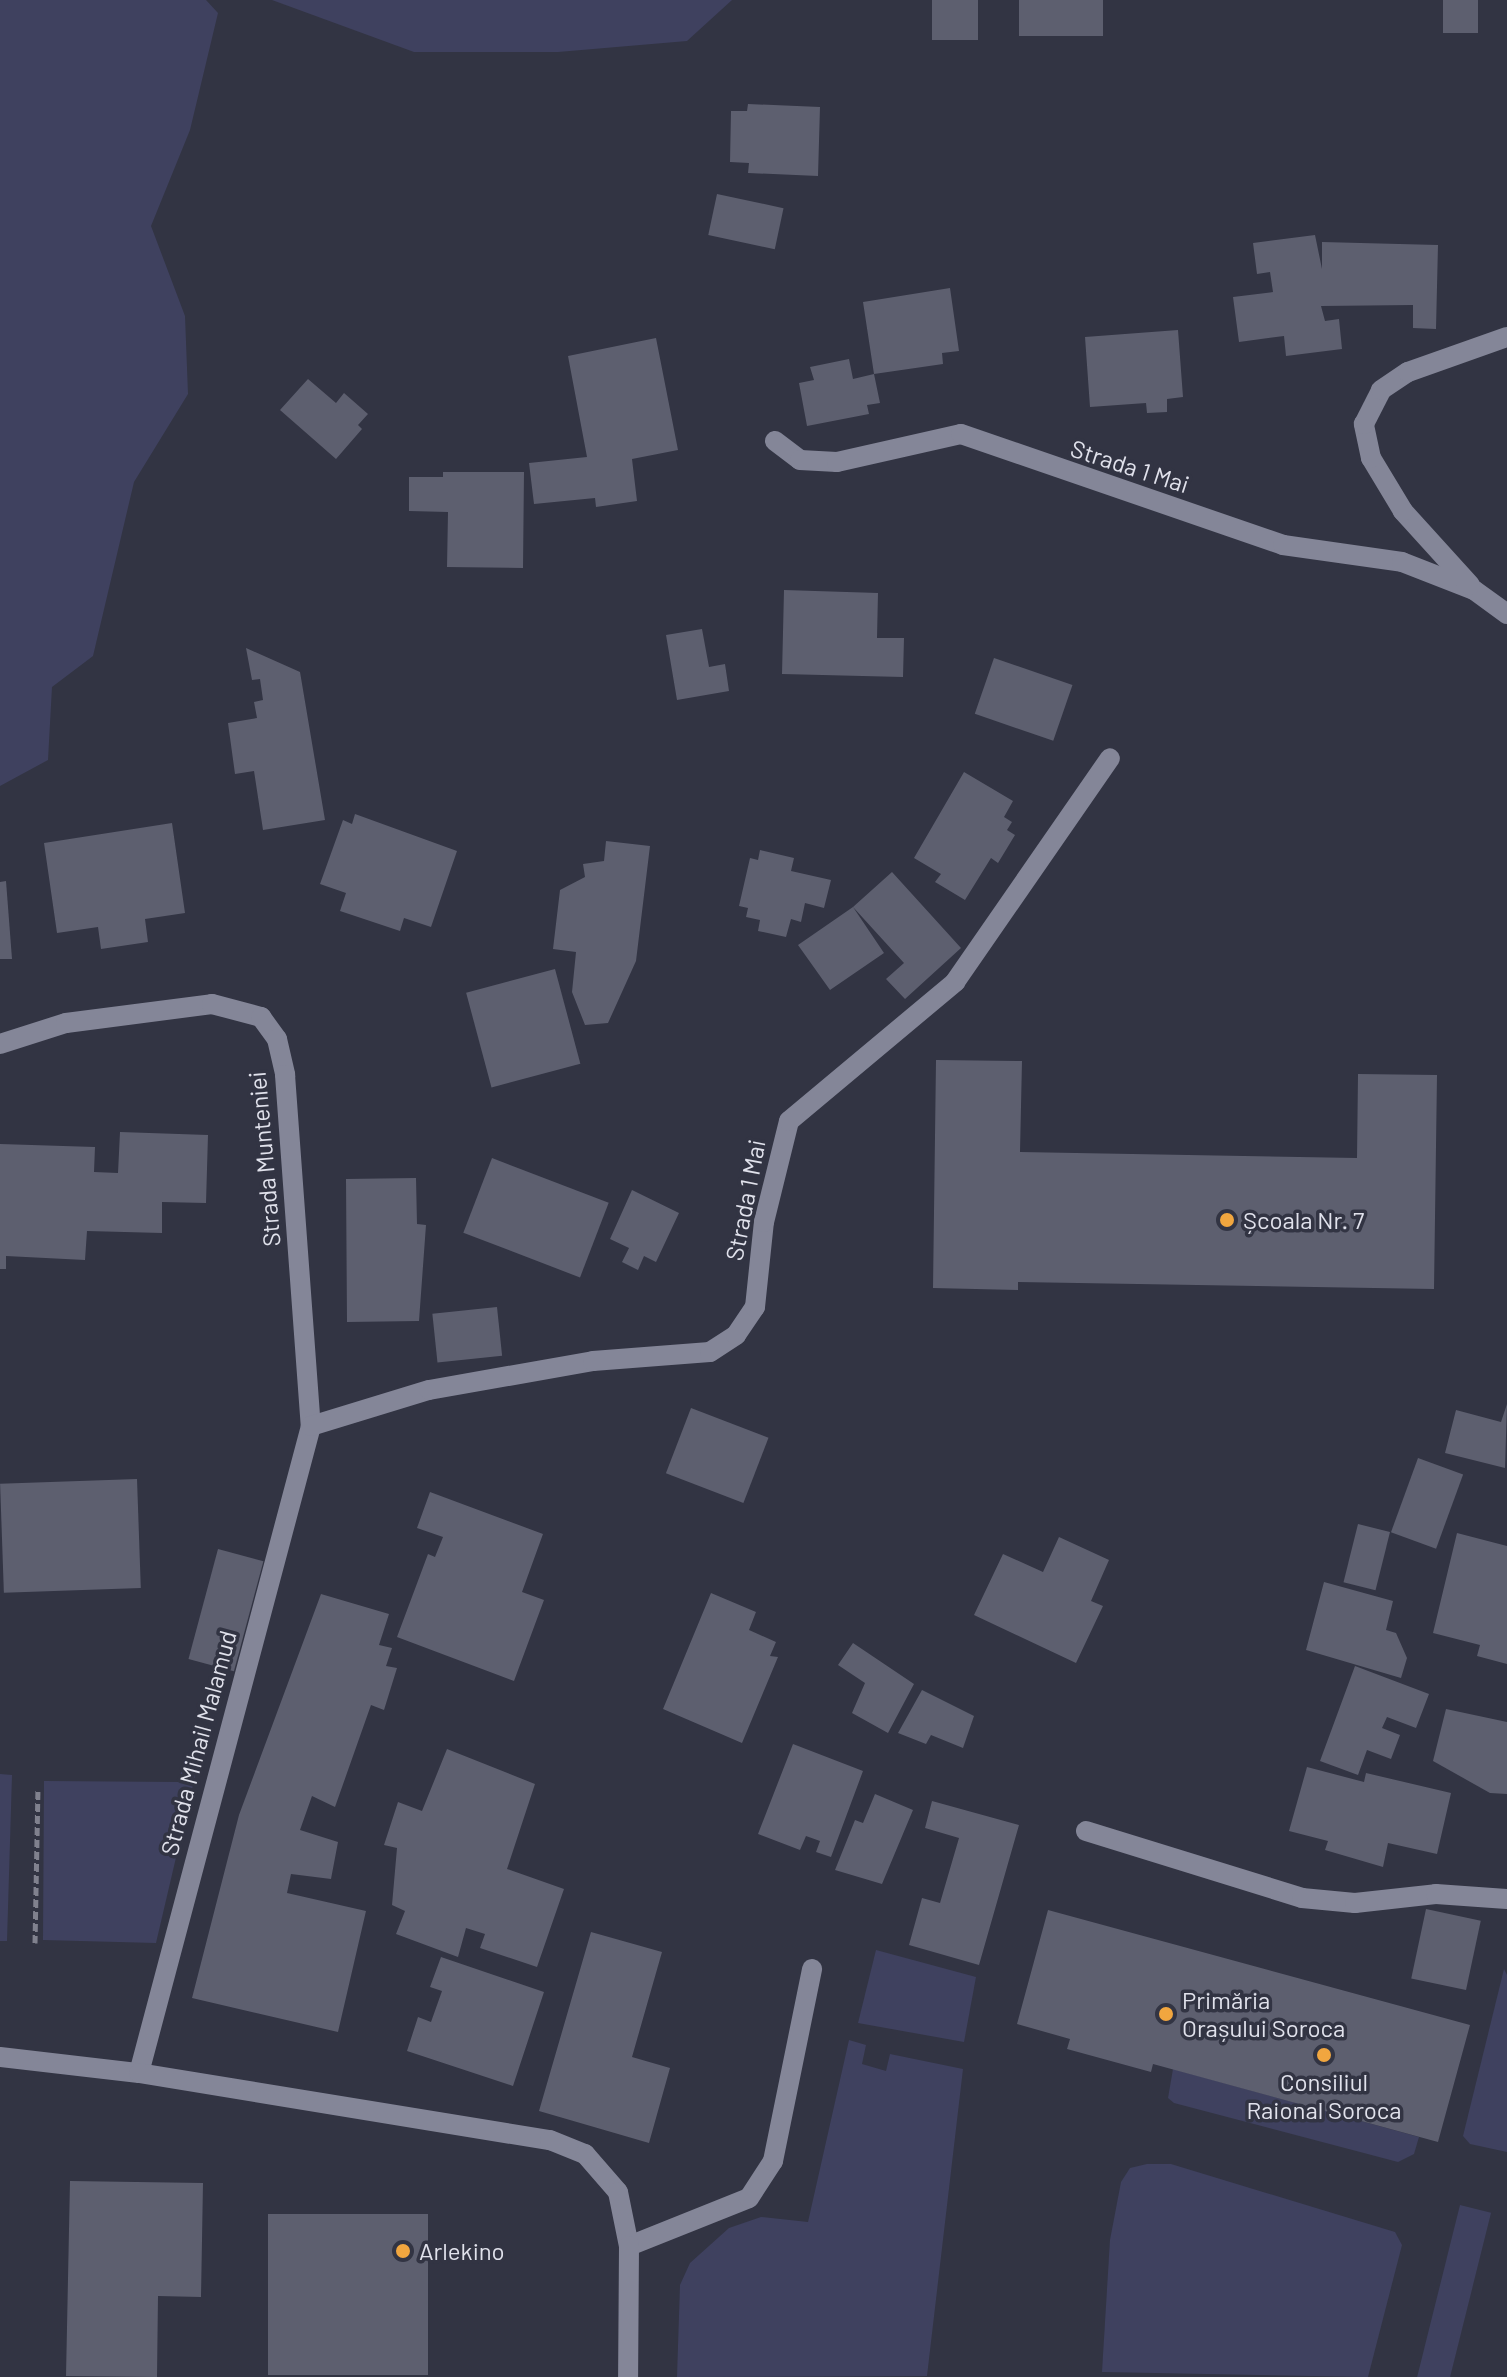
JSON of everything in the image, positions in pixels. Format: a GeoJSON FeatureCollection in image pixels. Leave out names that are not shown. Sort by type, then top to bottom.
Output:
{"type":"FeatureCollection","features":[{"type":"Feature","properties":{"kind":"street","name":"Strada 1 Mai"},"geometry":{"type":"LineString","coordinates":[[1507,337],[1408,372],[1381,390],[1364,424],[1371,458],[1403,511],[1474,590],[1507,614]]}},
{"type":"Feature","properties":{"kind":"street","name":"Strada 1 Mai"},"geometry":{"type":"LineString","coordinates":[[775,441],[800,460],[837,462],[961,434],[1283,545],[1402,562],[1474,590]]}},
{"type":"Feature","properties":{"kind":"street","name":"Strada 1 Mai"},"geometry":{"type":"LineString","coordinates":[[311,1426],[429,1390],[593,1361],[710,1352],[736,1335],[755,1307],[764,1222],[789,1121],[955,982],[1110,758]]}},
{"type":"Feature","properties":{"kind":"street","name":"Strada Munteniei"},"geometry":{"type":"LineString","coordinates":[[0,1044],[66,1023],[212,1004],[261,1017],[277,1039],[285,1075],[311,1426]]}},
{"type":"Feature","properties":{"kind":"street","name":"Strada Mihail Malamud"},"geometry":{"type":"LineString","coordinates":[[139,2073],[311,1426]]}},
{"type":"Feature","properties":{"kind":"street"},"geometry":{"type":"LineString","coordinates":[[1086,1831],[1302,1898],[1355,1903],[1436,1894],[1507,1899]]}},
{"type":"Feature","properties":{"kind":"street"},"geometry":{"type":"LineString","coordinates":[[629,2246],[749,2198],[773,2161],[812,1969]]}},
{"type":"Feature","properties":{"kind":"street"},"geometry":{"type":"LineString","coordinates":[[0,2057],[139,2073],[550,2140],[600,2167],[618,2192],[629,2246],[628,2377]]}},
{"type":"Feature","properties":{"kind":"path"},"geometry":{"type":"LineString","coordinates":[[35,1943],[38,1790]]}},
{"type":"Feature","properties":{"kind":"shaded area"},"geometry":{"type":"Polygon","coordinates":[[[0,0],[206,0],[218,13],[190,130],[151,226],[185,316],[188,394],[134,482],[93,656],[52,687],[48,760],[0,786],[0,0]]]}},
{"type":"Feature","properties":{"kind":"shaded area"},"geometry":{"type":"Polygon","coordinates":[[[272,0],[732,0],[687,41],[558,52],[414,52],[272,0]]]}},
{"type":"Feature","properties":{"kind":"shaded area"},"geometry":{"type":"Polygon","coordinates":[[[185,1753],[200,1755],[156,1943],[43,1940],[44,1781],[179,1782],[185,1753]]]}},
{"type":"Feature","properties":{"kind":"shaded area"},"geometry":{"type":"Polygon","coordinates":[[[0,1774],[12,1775],[7,1941],[0,1941],[0,1774]]]}},
{"type":"Feature","properties":{"kind":"shaded area"},"geometry":{"type":"Polygon","coordinates":[[[876,1950],[976,1977],[964,2042],[858,2023],[876,1950]]]}},
{"type":"Feature","properties":{"kind":"shaded area"},"geometry":{"type":"Polygon","coordinates":[[[1504,1969],[1507,1975],[1507,2152],[1470,2144],[1463,2136],[1504,1969]]]}},
{"type":"Feature","properties":{"kind":"shaded area"},"geometry":{"type":"Polygon","coordinates":[[[849,2040],[866,2045],[862,2064],[886,2071],[890,2054],[963,2069],[927,2376],[677,2377],[680,2285],[690,2263],[729,2228],[761,2217],[808,2222],[849,2040]]]}},
{"type":"Feature","properties":{"kind":"shaded area"},"geometry":{"type":"Polygon","coordinates":[[[1173,2069],[1419,2137],[1414,2154],[1398,2162],[1174,2103],[1168,2098],[1173,2069]]]}},
{"type":"Feature","properties":{"kind":"shaded area"},"geometry":{"type":"Polygon","coordinates":[[[1171,2164],[1395,2232],[1402,2245],[1368,2377],[1102,2372],[1110,2240],[1121,2182],[1130,2168],[1171,2164]]]}},
{"type":"Feature","properties":{"kind":"shaded area"},"geometry":{"type":"Polygon","coordinates":[[[1460,2205],[1491,2213],[1450,2377],[1417,2377],[1460,2205]]]}},
{"type":"Feature","properties":{"kind":"building"},"geometry":{"type":"Polygon","coordinates":[[[932,0],[978,0],[978,40],[932,40],[932,0]]]}},
{"type":"Feature","properties":{"kind":"building"},"geometry":{"type":"Polygon","coordinates":[[[1019,0],[1103,0],[1103,36],[1019,36],[1019,0]]]}},
{"type":"Feature","properties":{"kind":"building"},"geometry":{"type":"Polygon","coordinates":[[[1443,0],[1478,0],[1478,33],[1443,33],[1443,0]]]}},
{"type":"Feature","properties":{"kind":"building"},"geometry":{"type":"Polygon","coordinates":[[[748,104],[820,107],[818,176],[748,173],[749,163],[730,162],[731,111],[747,111],[748,104]]]}},
{"type":"Feature","properties":{"kind":"building"},"geometry":{"type":"Polygon","coordinates":[[[717,194],[784,208],[775,249],[708,235],[717,194]]]}},
{"type":"Feature","properties":{"kind":"building"},"geometry":{"type":"Polygon","coordinates":[[[1315,235],[1322,269],[1322,242],[1438,245],[1436,329],[1413,328],[1413,305],[1321,306],[1325,321],[1339,319],[1342,349],[1286,356],[1284,336],[1239,342],[1233,297],[1273,292],[1270,272],[1257,274],[1253,243],[1315,235]]]}},
{"type":"Feature","properties":{"kind":"building"},"geometry":{"type":"Polygon","coordinates":[[[950,288],[959,351],[942,353],[943,364],[874,374],[863,302],[950,288]]]}},
{"type":"Feature","properties":{"kind":"building"},"geometry":{"type":"Polygon","coordinates":[[[1178,330],[1183,397],[1167,399],[1167,412],[1147,413],[1146,403],[1090,407],[1085,337],[1178,330]]]}},
{"type":"Feature","properties":{"kind":"building"},"geometry":{"type":"Polygon","coordinates":[[[656,338],[678,450],[632,459],[637,501],[596,507],[595,498],[534,504],[529,463],[587,457],[568,356],[656,338]]]}},
{"type":"Feature","properties":{"kind":"building"},"geometry":{"type":"Polygon","coordinates":[[[849,359],[853,379],[874,374],[880,403],[867,405],[869,414],[807,426],[799,383],[814,380],[810,367],[849,359]]]}},
{"type":"Feature","properties":{"kind":"building"},"geometry":{"type":"Polygon","coordinates":[[[308,379],[336,403],[344,393],[368,414],[358,425],[362,429],[336,459],[280,410],[308,379]]]}},
{"type":"Feature","properties":{"kind":"building"},"geometry":{"type":"Polygon","coordinates":[[[443,472],[524,472],[523,568],[447,567],[448,512],[409,511],[409,477],[443,477],[443,472]]]}},
{"type":"Feature","properties":{"kind":"building"},"geometry":{"type":"Polygon","coordinates":[[[784,590],[878,593],[877,638],[904,638],[903,677],[782,674],[784,590]]]}},
{"type":"Feature","properties":{"kind":"building"},"geometry":{"type":"Polygon","coordinates":[[[702,629],[709,667],[725,664],[729,691],[677,700],[666,635],[702,629]]]}},
{"type":"Feature","properties":{"kind":"building"},"geometry":{"type":"Polygon","coordinates":[[[246,648],[300,672],[325,820],[263,830],[254,771],[235,774],[228,723],[257,718],[254,702],[263,700],[260,679],[252,680],[246,648]]]}},
{"type":"Feature","properties":{"kind":"building"},"geometry":{"type":"Polygon","coordinates":[[[994,658],[1072,685],[1053,741],[975,714],[994,658]]]}},
{"type":"Feature","properties":{"kind":"building"},"geometry":{"type":"Polygon","coordinates":[[[964,772],[1013,801],[1004,817],[1012,822],[1007,830],[1015,835],[998,863],[991,858],[965,900],[935,882],[941,874],[914,858],[964,772]]]}},
{"type":"Feature","properties":{"kind":"building"},"geometry":{"type":"Polygon","coordinates":[[[355,814],[457,851],[431,927],[404,918],[400,931],[340,911],[346,893],[320,884],[343,820],[352,824],[355,814]]]}},
{"type":"Feature","properties":{"kind":"building"},"geometry":{"type":"Polygon","coordinates":[[[172,823],[185,913],[145,919],[148,942],[101,949],[98,927],[57,933],[44,843],[172,823]]]}},
{"type":"Feature","properties":{"kind":"building"},"geometry":{"type":"Polygon","coordinates":[[[606,841],[650,846],[636,961],[608,1023],[585,1025],[572,992],[576,952],[553,949],[560,890],[585,877],[583,864],[604,861],[606,841]]]}},
{"type":"Feature","properties":{"kind":"building"},"geometry":{"type":"Polygon","coordinates":[[[760,850],[794,858],[791,871],[831,880],[824,908],[805,903],[801,922],[791,919],[786,937],[758,931],[760,920],[746,917],[748,908],[739,906],[750,858],[758,860],[760,850]]]}},
{"type":"Feature","properties":{"kind":"building"},"geometry":{"type":"Polygon","coordinates":[[[892,872],[961,948],[905,999],[886,979],[904,963],[853,907],[892,872]]]}},
{"type":"Feature","properties":{"kind":"building"},"geometry":{"type":"Polygon","coordinates":[[[6,881],[12,959],[0,959],[0,882],[6,881]]]}},
{"type":"Feature","properties":{"kind":"building"},"geometry":{"type":"Polygon","coordinates":[[[853,907],[884,953],[830,990],[798,945],[853,907]]]}},
{"type":"Feature","properties":{"kind":"building"},"geometry":{"type":"Polygon","coordinates":[[[555,969],[580,1064],[491,1087],[466,993],[555,969]]]}},
{"type":"Feature","properties":{"kind":"building","name":"Școala Nr. 7"},"geometry":{"type":"Polygon","coordinates":[[[936,1060],[1022,1061],[1020,1152],[1357,1158],[1358,1074],[1437,1075],[1434,1289],[1018,1282],[1018,1290],[933,1288],[936,1060]]]}},
{"type":"Feature","properties":{"kind":"building"},"geometry":{"type":"Polygon","coordinates":[[[120,1132],[208,1135],[206,1203],[162,1202],[162,1233],[87,1231],[85,1260],[6,1256],[6,1269],[0,1269],[0,1144],[95,1147],[94,1172],[118,1173],[120,1132]]]}},
{"type":"Feature","properties":{"kind":"building"},"geometry":{"type":"Polygon","coordinates":[[[492,1158],[609,1203],[580,1277],[463,1233],[492,1158]]]}},
{"type":"Feature","properties":{"kind":"building"},"geometry":{"type":"Polygon","coordinates":[[[416,1178],[417,1224],[426,1225],[419,1321],[347,1322],[346,1179],[416,1178]]]}},
{"type":"Feature","properties":{"kind":"building"},"geometry":{"type":"Polygon","coordinates":[[[632,1190],[679,1213],[656,1262],[644,1256],[638,1270],[622,1262],[629,1248],[610,1239],[632,1190]]]}},
{"type":"Feature","properties":{"kind":"building"},"geometry":{"type":"Polygon","coordinates":[[[497,1307],[502,1356],[437,1363],[432,1314],[497,1307]]]}},
{"type":"Feature","properties":{"kind":"building"},"geometry":{"type":"Polygon","coordinates":[[[1507,1404],[1505,1468],[1445,1453],[1456,1410],[1501,1422],[1507,1404]]]}},
{"type":"Feature","properties":{"kind":"building"},"geometry":{"type":"Polygon","coordinates":[[[691,1408],[768,1438],[743,1503],[666,1473],[691,1408]]]}},
{"type":"Feature","properties":{"kind":"building"},"geometry":{"type":"Polygon","coordinates":[[[1418,1458],[1463,1474],[1436,1549],[1391,1532],[1418,1458]]]}},
{"type":"Feature","properties":{"kind":"building"},"geometry":{"type":"Polygon","coordinates":[[[137,1479],[141,1588],[4,1593],[0,1484],[137,1479]]]}},
{"type":"Feature","properties":{"kind":"building"},"geometry":{"type":"Polygon","coordinates":[[[430,1492],[543,1534],[522,1592],[544,1600],[514,1681],[397,1637],[428,1554],[435,1557],[443,1537],[417,1528],[430,1492]]]}},
{"type":"Feature","properties":{"kind":"building"},"geometry":{"type":"Polygon","coordinates":[[[1358,1524],[1390,1532],[1376,1590],[1343,1582],[1358,1524]]]}},
{"type":"Feature","properties":{"kind":"building"},"geometry":{"type":"Polygon","coordinates":[[[1457,1533],[1507,1546],[1507,1664],[1477,1656],[1480,1645],[1433,1633],[1457,1533]]]}},
{"type":"Feature","properties":{"kind":"building"},"geometry":{"type":"Polygon","coordinates":[[[1059,1537],[1109,1560],[1091,1601],[1103,1606],[1076,1663],[974,1615],[1003,1554],[1043,1572],[1059,1537]]]}},
{"type":"Feature","properties":{"kind":"building"},"geometry":{"type":"Polygon","coordinates":[[[218,1549],[263,1561],[234,1671],[188,1659],[218,1549]]]}},
{"type":"Feature","properties":{"kind":"building"},"geometry":{"type":"Polygon","coordinates":[[[1324,1582],[1393,1601],[1386,1630],[1396,1633],[1407,1658],[1401,1678],[1306,1650],[1324,1582]]]}},
{"type":"Feature","properties":{"kind":"building"},"geometry":{"type":"Polygon","coordinates":[[[711,1593],[756,1612],[749,1630],[776,1642],[770,1656],[778,1657],[742,1743],[663,1709],[711,1593]]]}},
{"type":"Feature","properties":{"kind":"building"},"geometry":{"type":"Polygon","coordinates":[[[321,1594],[389,1614],[379,1645],[392,1648],[386,1666],[397,1668],[384,1710],[371,1705],[335,1807],[312,1796],[300,1830],[338,1842],[331,1879],[291,1874],[287,1893],[366,1911],[338,2032],[192,1998],[239,1815],[321,1594]]]}},
{"type":"Feature","properties":{"kind":"building"},"geometry":{"type":"Polygon","coordinates":[[[853,1643],[914,1684],[888,1733],[852,1713],[865,1683],[838,1665],[853,1643]]]}},
{"type":"Feature","properties":{"kind":"building"},"geometry":{"type":"Polygon","coordinates":[[[1355,1666],[1429,1694],[1416,1728],[1387,1717],[1382,1728],[1400,1735],[1391,1759],[1367,1750],[1358,1775],[1320,1761],[1355,1666]]]}},
{"type":"Feature","properties":{"kind":"building"},"geometry":{"type":"Polygon","coordinates":[[[922,1690],[974,1716],[963,1748],[931,1735],[926,1744],[898,1733],[922,1690]]]}},
{"type":"Feature","properties":{"kind":"building"},"geometry":{"type":"Polygon","coordinates":[[[1446,1709],[1507,1722],[1507,1794],[1490,1793],[1433,1761],[1446,1709]]]}},
{"type":"Feature","properties":{"kind":"building"},"geometry":{"type":"Polygon","coordinates":[[[793,1744],[863,1771],[831,1857],[816,1852],[820,1841],[806,1836],[800,1850],[758,1834],[793,1744]]]}},
{"type":"Feature","properties":{"kind":"building"},"geometry":{"type":"Polygon","coordinates":[[[447,1749],[535,1784],[507,1869],[564,1889],[537,1967],[480,1948],[485,1934],[466,1928],[458,1957],[396,1934],[405,1911],[392,1905],[397,1848],[384,1845],[398,1802],[422,1811],[447,1749]]]}},
{"type":"Feature","properties":{"kind":"building"},"geometry":{"type":"Polygon","coordinates":[[[1307,1767],[1364,1782],[1366,1773],[1451,1793],[1437,1854],[1388,1843],[1383,1867],[1325,1850],[1328,1841],[1289,1831],[1307,1767]]]}},
{"type":"Feature","properties":{"kind":"building"},"geometry":{"type":"Polygon","coordinates":[[[875,1794],[913,1810],[882,1884],[835,1870],[855,1820],[863,1823],[875,1794]]]}},
{"type":"Feature","properties":{"kind":"building"},"geometry":{"type":"Polygon","coordinates":[[[932,1801],[1019,1825],[979,1965],[909,1945],[922,1898],[940,1903],[959,1838],[925,1828],[932,1801]]]}},
{"type":"Feature","properties":{"kind":"building"},"geometry":{"type":"Polygon","coordinates":[[[1426,1909],[1481,1921],[1466,1990],[1411,1978],[1426,1909]]]}},
{"type":"Feature","properties":{"kind":"building"},"geometry":{"type":"Polygon","coordinates":[[[1048,1910],[1470,2025],[1438,2142],[1153,2064],[1151,2072],[1067,2049],[1070,2039],[1017,2024],[1048,1910]]]}},
{"type":"Feature","properties":{"kind":"building"},"geometry":{"type":"Polygon","coordinates":[[[591,1932],[662,1952],[632,2057],[670,2068],[649,2143],[539,2111],[591,1932]]]}},
{"type":"Feature","properties":{"kind":"building"},"geometry":{"type":"Polygon","coordinates":[[[441,1957],[544,1992],[513,2086],[407,2051],[418,2017],[431,2022],[442,1991],[430,1987],[441,1957]]]}},
{"type":"Feature","properties":{"kind":"building"},"geometry":{"type":"Polygon","coordinates":[[[70,2181],[203,2183],[201,2297],[158,2296],[157,2377],[66,2376],[70,2181]]]}},
{"type":"Feature","properties":{"kind":"building"},"geometry":{"type":"Polygon","coordinates":[[[268,2214],[428,2214],[428,2375],[268,2375],[268,2214]]]}},
{"type":"Feature","properties":{"kind":"place","name":"Școala Nr. 7"},"geometry":{"type":"Point","coordinates":[1227,1220]}},
{"type":"Feature","properties":{"kind":"place","name":"Primăria Orașului Soroca"},"geometry":{"type":"Point","coordinates":[1166,2014]}},
{"type":"Feature","properties":{"kind":"place","name":"Consiliul Raional Soroca"},"geometry":{"type":"Point","coordinates":[1324,2055]}},
{"type":"Feature","properties":{"kind":"place","name":"Arlekino"},"geometry":{"type":"Point","coordinates":[403,2251]}}]}
